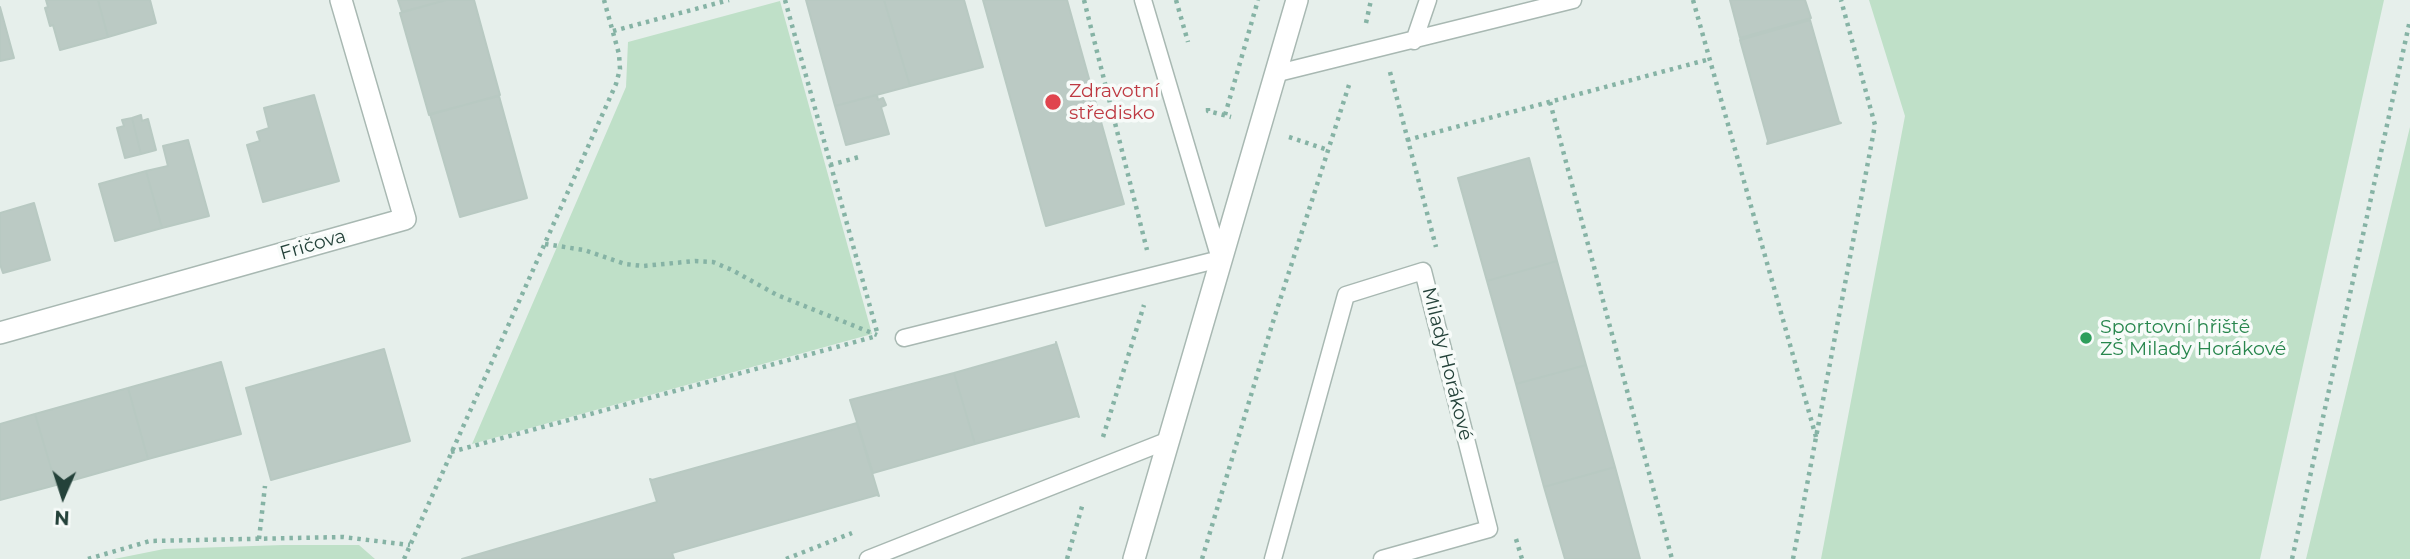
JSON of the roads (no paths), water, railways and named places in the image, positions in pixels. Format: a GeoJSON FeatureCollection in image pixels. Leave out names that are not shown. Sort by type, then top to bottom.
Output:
{"type":"FeatureCollection","features":[{"type":"Feature","properties":{"kind":"street","name":"Fričova"},"geometry":{"type":"LineString","coordinates":[[0,333],[405,219],[341,0]]}},
{"type":"Feature","properties":{"kind":"street"},"geometry":{"type":"LineString","coordinates":[[1134,559],[1297,0]]}},
{"type":"Feature","properties":{"kind":"lane"},"geometry":{"type":"LineString","coordinates":[[904,338],[1220,259],[1143,0]]}},
{"type":"Feature","properties":{"kind":"lane"},"geometry":{"type":"LineString","coordinates":[[1414,41],[1428,0]]}},
{"type":"Feature","properties":{"kind":"lane"},"geometry":{"type":"LineString","coordinates":[[1274,74],[1573,0]]}},
{"type":"Feature","properties":{"kind":"lane","name":"Milady Horákové"},"geometry":{"type":"LineString","coordinates":[[1273,559],[1346,295],[1423,271],[1489,529],[1382,559]]}},
{"type":"Feature","properties":{"kind":"lane"},"geometry":{"type":"LineString","coordinates":[[868,559],[1169,440]]}},
{"type":"Feature","properties":{"kind":"place","name":"Zdravotní středisko"},"geometry":{"type":"Point","coordinates":[1053,102]}},
{"type":"Feature","properties":{"kind":"place","name":"Sportovní hřiště ZŠ Milady Horákové"},"geometry":{"type":"Point","coordinates":[2086,338]}}]}
